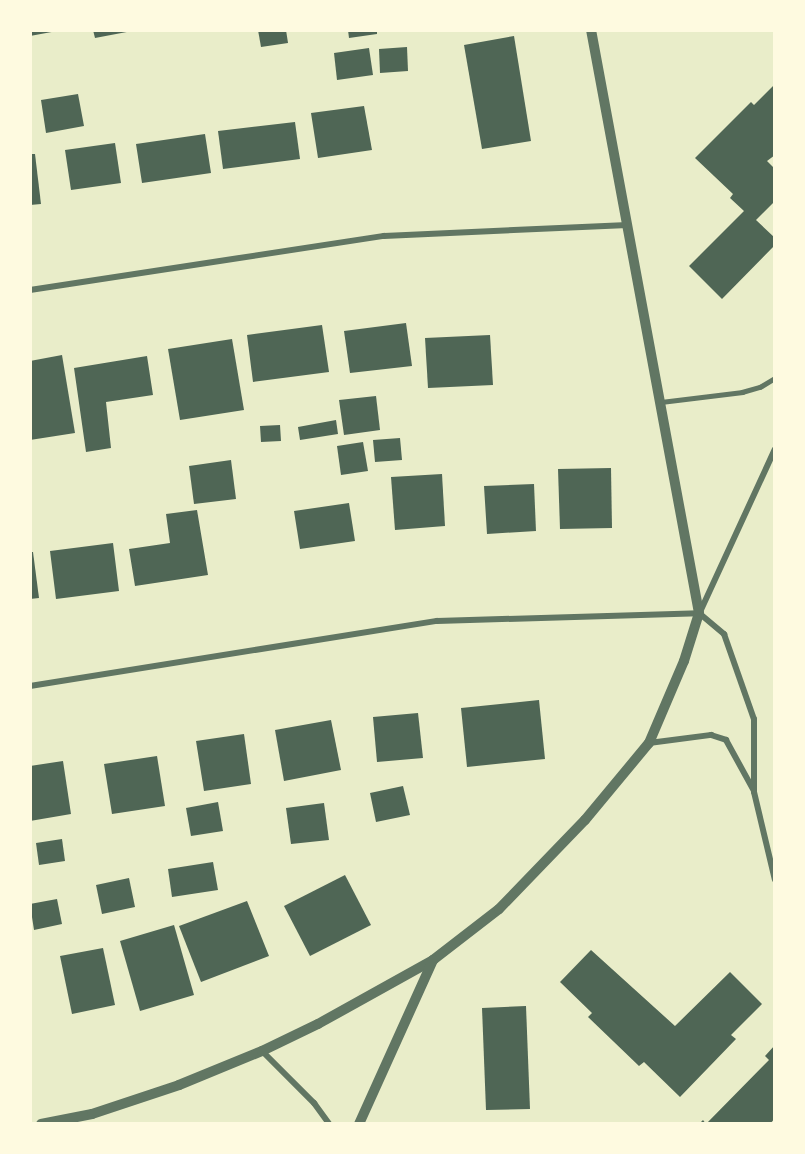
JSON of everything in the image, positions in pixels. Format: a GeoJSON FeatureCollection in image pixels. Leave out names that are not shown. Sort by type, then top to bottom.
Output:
{"type":"FeatureCollection","features":[{"type":"Feature","properties":{"kind":"street"},"geometry":{"type":"LineString","coordinates":[[591,30],[699,613],[724,634],[754,719],[754,792],[775,880]]}},
{"type":"Feature","properties":{"kind":"street"},"geometry":{"type":"LineString","coordinates":[[30,290],[384,236],[628,225]]}},
{"type":"Feature","properties":{"kind":"street"},"geometry":{"type":"LineString","coordinates":[[41,1124],[92,1114],[158,1092],[262,1051],[318,1024],[432,960],[499,909],[585,820],[649,743],[684,661],[699,613],[775,449]]}},
{"type":"Feature","properties":{"kind":"street"},"geometry":{"type":"LineString","coordinates":[[30,686],[437,621],[699,613]]}},
{"type":"Feature","properties":{"kind":"street"},"geometry":{"type":"LineString","coordinates":[[649,743],[711,735],[726,740],[754,792]]}},
{"type":"Feature","properties":{"kind":"street"},"geometry":{"type":"LineString","coordinates":[[359,1124],[432,960]]}},
{"type":"Feature","properties":{"kind":"street"},"geometry":{"type":"LineString","coordinates":[[262,1051],[314,1103],[329,1124]]}},
{"type":"Feature","properties":{"kind":"lane"},"geometry":{"type":"LineString","coordinates":[[661,402],[742,392],[760,387],[775,378]]}},
{"type":"Feature","properties":{"kind":"building"},"geometry":{"type":"Polygon","coordinates":[[[30,30],[57,30],[57,31],[30,36],[30,30]]]}},
{"type":"Feature","properties":{"kind":"building"},"geometry":{"type":"Polygon","coordinates":[[[93,30],[132,30],[132,31],[95,38],[93,30]]]}},
{"type":"Feature","properties":{"kind":"building"},"geometry":{"type":"Polygon","coordinates":[[[258,30],[286,30],[288,43],[261,47],[258,30]]]}},
{"type":"Feature","properties":{"kind":"building"},"geometry":{"type":"Polygon","coordinates":[[[348,30],[377,30],[377,34],[349,38],[348,30]]]}},
{"type":"Feature","properties":{"kind":"building"},"geometry":{"type":"Polygon","coordinates":[[[514,36],[531,141],[482,149],[464,45],[514,36]]]}},
{"type":"Feature","properties":{"kind":"building"},"geometry":{"type":"Polygon","coordinates":[[[407,47],[408,71],[380,73],[379,49],[407,47]]]}},
{"type":"Feature","properties":{"kind":"building"},"geometry":{"type":"Polygon","coordinates":[[[369,48],[373,75],[337,80],[334,53],[369,48]]]}},
{"type":"Feature","properties":{"kind":"building"},"geometry":{"type":"Polygon","coordinates":[[[775,84],[775,155],[767,161],[775,169],[775,201],[756,220],[775,238],[775,245],[722,299],[689,266],[744,211],[730,198],[733,194],[695,158],[751,102],[754,105],[775,84]]]}},
{"type":"Feature","properties":{"kind":"building"},"geometry":{"type":"Polygon","coordinates":[[[78,94],[84,126],[46,133],[41,100],[78,94]]]}},
{"type":"Feature","properties":{"kind":"building"},"geometry":{"type":"Polygon","coordinates":[[[364,106],[372,150],[318,158],[311,113],[364,106]]]}},
{"type":"Feature","properties":{"kind":"building"},"geometry":{"type":"Polygon","coordinates":[[[295,122],[300,159],[223,169],[218,131],[295,122]]]}},
{"type":"Feature","properties":{"kind":"building"},"geometry":{"type":"Polygon","coordinates":[[[205,134],[211,173],[142,183],[136,144],[205,134]]]}},
{"type":"Feature","properties":{"kind":"building"},"geometry":{"type":"Polygon","coordinates":[[[115,143],[121,183],[71,190],[65,150],[115,143]]]}},
{"type":"Feature","properties":{"kind":"building"},"geometry":{"type":"Polygon","coordinates":[[[30,154],[35,154],[41,204],[30,205],[30,154]]]}},
{"type":"Feature","properties":{"kind":"building"},"geometry":{"type":"Polygon","coordinates":[[[406,323],[412,366],[350,373],[344,331],[406,323]]]}},
{"type":"Feature","properties":{"kind":"building"},"geometry":{"type":"Polygon","coordinates":[[[322,325],[329,372],[253,382],[247,335],[322,325]]]}},
{"type":"Feature","properties":{"kind":"building"},"geometry":{"type":"Polygon","coordinates":[[[490,335],[493,385],[428,388],[425,338],[490,335]]]}},
{"type":"Feature","properties":{"kind":"building"},"geometry":{"type":"Polygon","coordinates":[[[232,339],[244,410],[180,420],[168,349],[232,339]]]}},
{"type":"Feature","properties":{"kind":"building"},"geometry":{"type":"Polygon","coordinates":[[[62,355],[75,433],[30,440],[30,361],[62,355]]]}},
{"type":"Feature","properties":{"kind":"building"},"geometry":{"type":"Polygon","coordinates":[[[147,356],[153,395],[106,402],[111,448],[86,452],[74,368],[147,356]]]}},
{"type":"Feature","properties":{"kind":"building"},"geometry":{"type":"Polygon","coordinates":[[[376,396],[380,430],[344,435],[339,400],[376,396]]]}},
{"type":"Feature","properties":{"kind":"building"},"geometry":{"type":"Polygon","coordinates":[[[336,420],[338,434],[300,440],[298,427],[336,420]]]}},
{"type":"Feature","properties":{"kind":"building"},"geometry":{"type":"Polygon","coordinates":[[[280,425],[281,441],[261,442],[260,426],[280,425]]]}},
{"type":"Feature","properties":{"kind":"building"},"geometry":{"type":"Polygon","coordinates":[[[400,438],[402,460],[375,462],[373,440],[400,438]]]}},
{"type":"Feature","properties":{"kind":"building"},"geometry":{"type":"Polygon","coordinates":[[[363,442],[368,471],[341,475],[337,446],[363,442]]]}},
{"type":"Feature","properties":{"kind":"building"},"geometry":{"type":"Polygon","coordinates":[[[231,460],[236,499],[194,504],[189,466],[231,460]]]}},
{"type":"Feature","properties":{"kind":"building"},"geometry":{"type":"Polygon","coordinates":[[[611,468],[612,528],[560,529],[558,469],[611,468]]]}},
{"type":"Feature","properties":{"kind":"building"},"geometry":{"type":"Polygon","coordinates":[[[442,474],[445,526],[395,530],[391,477],[442,474]]]}},
{"type":"Feature","properties":{"kind":"building"},"geometry":{"type":"Polygon","coordinates":[[[534,484],[536,531],[487,534],[484,486],[534,484]]]}},
{"type":"Feature","properties":{"kind":"building"},"geometry":{"type":"Polygon","coordinates":[[[349,503],[355,541],[300,549],[294,511],[349,503]]]}},
{"type":"Feature","properties":{"kind":"building"},"geometry":{"type":"Polygon","coordinates":[[[197,510],[208,575],[135,586],[129,549],[170,543],[166,514],[197,510]]]}},
{"type":"Feature","properties":{"kind":"building"},"geometry":{"type":"Polygon","coordinates":[[[113,543],[119,591],[56,599],[50,551],[113,543]]]}},
{"type":"Feature","properties":{"kind":"building"},"geometry":{"type":"Polygon","coordinates":[[[30,552],[33,552],[39,598],[30,599],[30,552]]]}},
{"type":"Feature","properties":{"kind":"building"},"geometry":{"type":"Polygon","coordinates":[[[539,700],[545,759],[467,767],[461,708],[539,700]]]}},
{"type":"Feature","properties":{"kind":"building"},"geometry":{"type":"Polygon","coordinates":[[[418,713],[423,758],[377,762],[373,717],[418,713]]]}},
{"type":"Feature","properties":{"kind":"building"},"geometry":{"type":"Polygon","coordinates":[[[331,720],[341,770],[284,781],[275,730],[331,720]]]}},
{"type":"Feature","properties":{"kind":"building"},"geometry":{"type":"Polygon","coordinates":[[[244,734],[251,784],[204,791],[196,741],[244,734]]]}},
{"type":"Feature","properties":{"kind":"building"},"geometry":{"type":"Polygon","coordinates":[[[157,756],[165,806],[112,814],[104,764],[157,756]]]}},
{"type":"Feature","properties":{"kind":"building"},"geometry":{"type":"Polygon","coordinates":[[[63,761],[71,814],[30,821],[30,766],[63,761]]]}},
{"type":"Feature","properties":{"kind":"building"},"geometry":{"type":"Polygon","coordinates":[[[403,786],[410,815],[376,822],[370,793],[403,786]]]}},
{"type":"Feature","properties":{"kind":"building"},"geometry":{"type":"Polygon","coordinates":[[[218,802],[223,831],[191,836],[186,808],[218,802]]]}},
{"type":"Feature","properties":{"kind":"building"},"geometry":{"type":"Polygon","coordinates":[[[324,803],[329,840],[291,844],[286,808],[324,803]]]}},
{"type":"Feature","properties":{"kind":"building"},"geometry":{"type":"Polygon","coordinates":[[[62,839],[65,861],[39,865],[36,843],[62,839]]]}},
{"type":"Feature","properties":{"kind":"building"},"geometry":{"type":"Polygon","coordinates":[[[213,862],[218,890],[172,897],[168,869],[213,862]]]}},
{"type":"Feature","properties":{"kind":"building"},"geometry":{"type":"Polygon","coordinates":[[[345,875],[371,925],[310,956],[284,906],[345,875]]]}},
{"type":"Feature","properties":{"kind":"building"},"geometry":{"type":"Polygon","coordinates":[[[129,878],[135,907],[102,914],[96,885],[129,878]]]}},
{"type":"Feature","properties":{"kind":"building"},"geometry":{"type":"Polygon","coordinates":[[[57,899],[62,924],[34,930],[30,904],[57,899]]]}},
{"type":"Feature","properties":{"kind":"building"},"geometry":{"type":"Polygon","coordinates":[[[247,901],[269,956],[201,982],[179,926],[247,901]]]}},
{"type":"Feature","properties":{"kind":"building"},"geometry":{"type":"Polygon","coordinates":[[[174,925],[194,995],[140,1011],[120,941],[174,925]]]}},
{"type":"Feature","properties":{"kind":"building"},"geometry":{"type":"Polygon","coordinates":[[[103,948],[115,1005],[72,1014],[60,956],[103,948]]]}},
{"type":"Feature","properties":{"kind":"building"},"geometry":{"type":"Polygon","coordinates":[[[591,950],[675,1026],[730,972],[762,1004],[731,1035],[736,1039],[680,1097],[644,1062],[639,1066],[588,1017],[592,1013],[560,982],[591,950]]]}},
{"type":"Feature","properties":{"kind":"building"},"geometry":{"type":"Polygon","coordinates":[[[526,1006],[530,1109],[486,1110],[482,1008],[526,1006]]]}},
{"type":"Feature","properties":{"kind":"building"},"geometry":{"type":"Polygon","coordinates":[[[775,1045],[775,1118],[770,1124],[706,1124],[769,1060],[765,1056],[775,1045]]]}}]}
